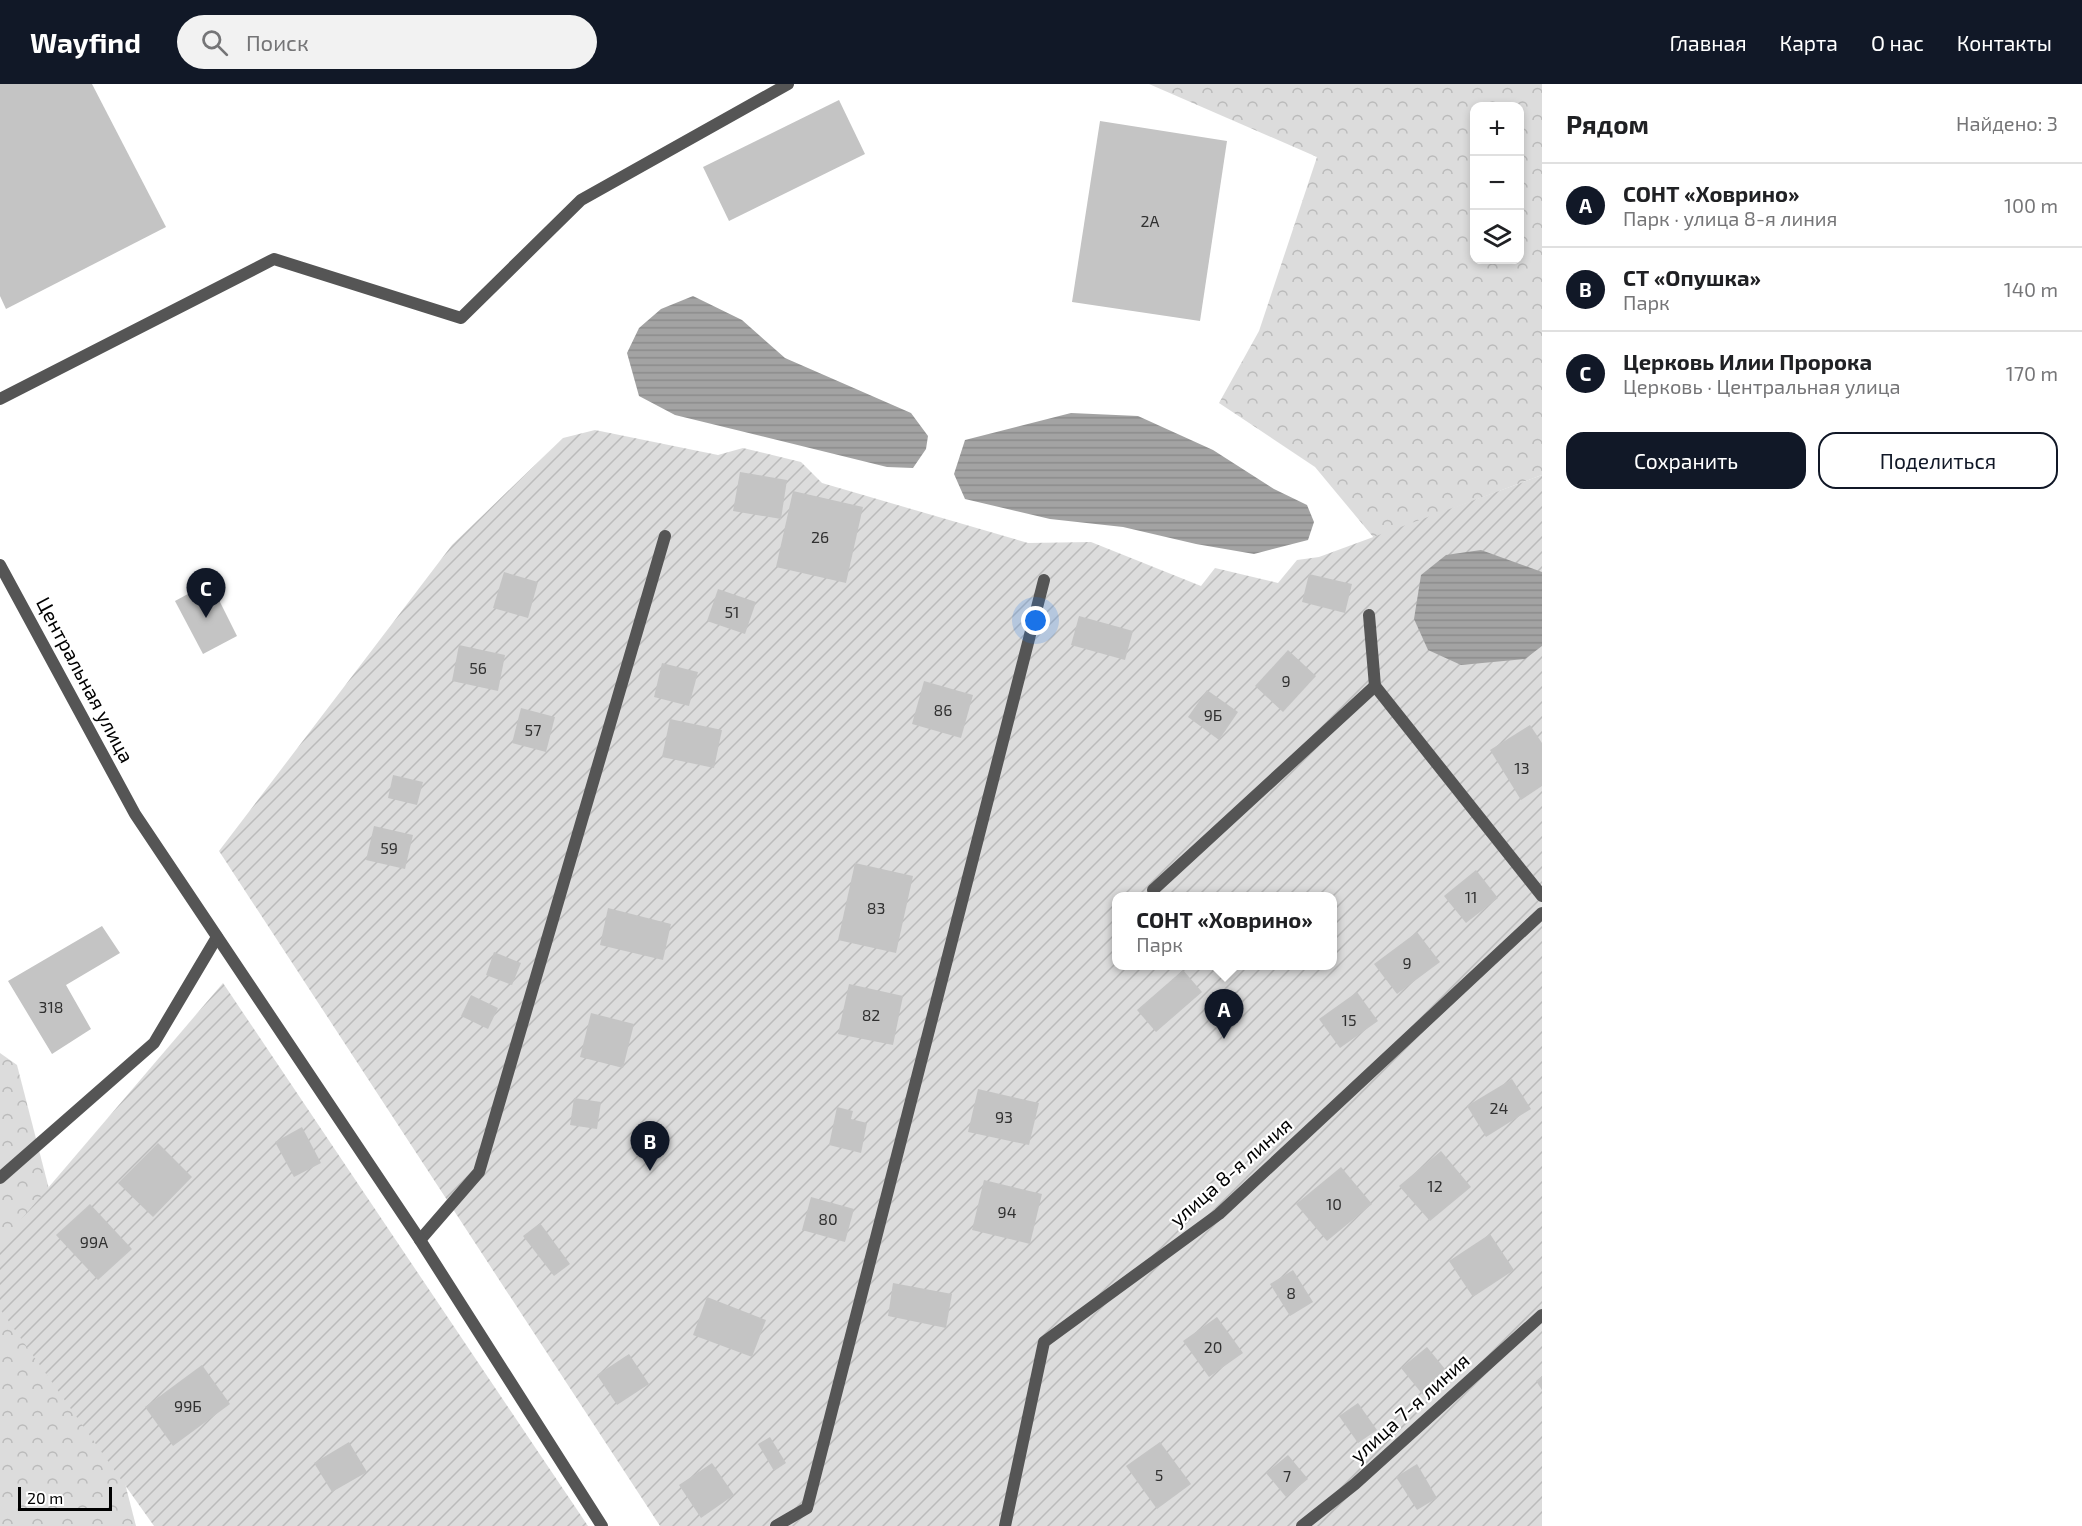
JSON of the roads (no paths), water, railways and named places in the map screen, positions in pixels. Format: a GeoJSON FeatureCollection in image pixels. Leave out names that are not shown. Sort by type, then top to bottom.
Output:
{"type":"FeatureCollection","features":[{"type":"Feature","properties":{"kind":"street"},"geometry":{"type":"LineString","coordinates":[[0,399],[274,260],[461,318],[581,200],[788,84]]}},
{"type":"Feature","properties":{"kind":"street"},"geometry":{"type":"LineString","coordinates":[[420,1240],[479,1172],[665,536]]}},
{"type":"Feature","properties":{"kind":"street","name":"Центральная улица"},"geometry":{"type":"LineString","coordinates":[[0,565],[135,814],[420,1240],[602,1526]]}},
{"type":"Feature","properties":{"kind":"street"},"geometry":{"type":"LineString","coordinates":[[776,1526],[807,1508],[1044,580]]}},
{"type":"Feature","properties":{"kind":"street"},"geometry":{"type":"LineString","coordinates":[[1369,615],[1375,686],[1542,896]]}},
{"type":"Feature","properties":{"kind":"street"},"geometry":{"type":"LineString","coordinates":[[1153,890],[1375,686]]}},
{"type":"Feature","properties":{"kind":"street","name":"улица 8-я линия"},"geometry":{"type":"LineString","coordinates":[[1005,1526],[1044,1342],[1219,1214],[1542,913]]}},
{"type":"Feature","properties":{"kind":"street"},"geometry":{"type":"LineString","coordinates":[[0,1178],[154,1043],[217,937]]}},
{"type":"Feature","properties":{"kind":"street","name":"улица 7-я линия"},"geometry":{"type":"LineString","coordinates":[[1302,1526],[1355,1484],[1542,1316]]}},
{"type":"Feature","properties":{"kind":"place","name":"Церковь Илии Пророка"},"geometry":{"type":"Point","coordinates":[206,618]}},
{"type":"Feature","properties":{"kind":"place","name":"СОНТ «Ховрино»"},"geometry":{"type":"Point","coordinates":[1224,1039]}},
{"type":"Feature","properties":{"kind":"place","name":"СТ «Опушка»"},"geometry":{"type":"Point","coordinates":[650,1171]}}]}
